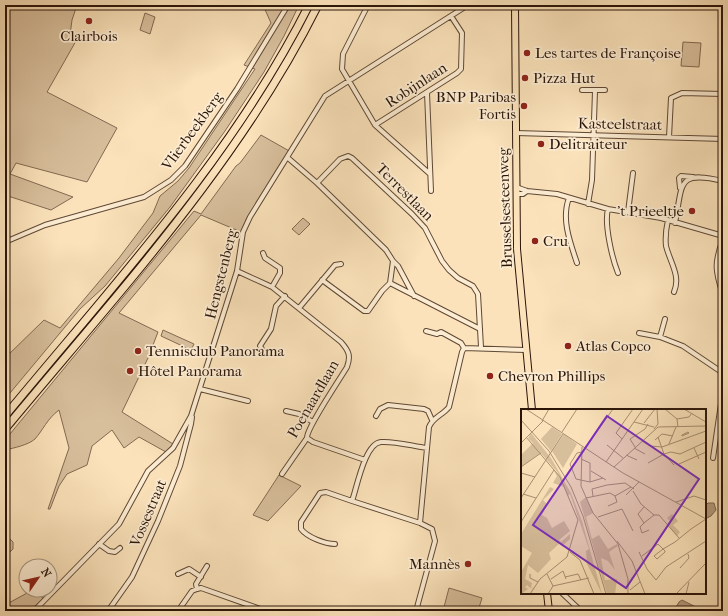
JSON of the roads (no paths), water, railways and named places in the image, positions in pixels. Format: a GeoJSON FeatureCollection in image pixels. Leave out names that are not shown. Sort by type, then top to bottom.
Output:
{"type":"FeatureCollection","features":[{"type":"Feature","properties":{"kind":"highway"},"geometry":{"type":"LineString","coordinates":[[5,416],[166,222],[211,163],[261,88],[308,5]]}},
{"type":"Feature","properties":{"kind":"highway"},"geometry":{"type":"LineString","coordinates":[[5,429],[172,227],[217,169],[268,94],[318,5]]}},
{"type":"Feature","properties":{"kind":"main road","name":"Brusselsesteenweg"},"geometry":{"type":"LineString","coordinates":[[515,5],[517,249],[532,409]]}},
{"type":"Feature","properties":{"kind":"main road"},"geometry":{"type":"LineString","coordinates":[[547,594],[549,611]]}},
{"type":"Feature","properties":{"kind":"street","name":"Vlierbeekberg"},"geometry":{"type":"LineString","coordinates":[[5,242],[45,225],[144,197],[174,178],[185,166],[237,89],[288,5]]}},
{"type":"Feature","properties":{"kind":"street"},"geometry":{"type":"LineString","coordinates":[[368,5],[343,54],[342,69],[375,125],[430,174]]}},
{"type":"Feature","properties":{"kind":"street","name":"Hengstenberg"},"geometry":{"type":"LineString","coordinates":[[34,611],[119,524],[148,471],[173,448],[192,416],[237,271],[243,232],[250,217],[288,158],[325,96],[468,5]]}},
{"type":"Feature","properties":{"kind":"street","name":"Robijnlaan"},"geometry":{"type":"LineString","coordinates":[[375,125],[427,93],[461,69],[462,33],[451,16]]}},
{"type":"Feature","properties":{"kind":"street"},"geometry":{"type":"LineString","coordinates":[[582,90],[605,90]]}},
{"type":"Feature","properties":{"kind":"street"},"geometry":{"type":"LineString","coordinates":[[588,204],[592,180],[595,91]]}},
{"type":"Feature","properties":{"kind":"street"},"geometry":{"type":"LineString","coordinates":[[669,137],[671,98],[682,92],[723,94]]}},
{"type":"Feature","properties":{"kind":"street"},"geometry":{"type":"LineString","coordinates":[[427,93],[431,191]]}},
{"type":"Feature","properties":{"kind":"street","name":"Kasteelstraat"},"geometry":{"type":"LineString","coordinates":[[516,133],[723,139]]}},
{"type":"Feature","properties":{"kind":"street","name":"Terrestlaan"},"geometry":{"type":"LineString","coordinates":[[317,183],[340,159],[348,156],[352,158],[426,228],[442,261],[450,270],[476,289],[478,294],[481,347]]}},
{"type":"Feature","properties":{"kind":"street"},"geometry":{"type":"LineString","coordinates":[[288,158],[317,183],[376,239],[392,261],[398,266],[415,297]]}},
{"type":"Feature","properties":{"kind":"street"},"geometry":{"type":"LineString","coordinates":[[422,168],[430,162]]}},
{"type":"Feature","properties":{"kind":"street"},"geometry":{"type":"LineString","coordinates":[[628,212],[633,173]]}},
{"type":"Feature","properties":{"kind":"street"},"geometry":{"type":"LineString","coordinates":[[675,223],[680,189],[687,179],[694,177],[723,181]]}},
{"type":"Feature","properties":{"kind":"street"},"geometry":{"type":"LineString","coordinates":[[516,187],[527,191],[557,194],[608,209],[668,220],[723,237],[716,257],[716,267],[723,295]]}},
{"type":"Feature","properties":{"kind":"street"},"geometry":{"type":"LineString","coordinates":[[516,194],[523,194],[527,191]]}},
{"type":"Feature","properties":{"kind":"street"},"geometry":{"type":"LineString","coordinates":[[569,198],[566,204],[566,221],[568,236],[577,263]]}},
{"type":"Feature","properties":{"kind":"street"},"geometry":{"type":"LineString","coordinates":[[608,209],[607,214],[610,239],[618,273]]}},
{"type":"Feature","properties":{"kind":"street"},"geometry":{"type":"LineString","coordinates":[[668,220],[665,234],[666,246],[676,275],[677,284],[674,292]]}},
{"type":"Feature","properties":{"kind":"street"},"geometry":{"type":"LineString","coordinates":[[263,253],[265,258],[280,268],[280,272],[272,287]]}},
{"type":"Feature","properties":{"kind":"street"},"geometry":{"type":"LineString","coordinates":[[322,280],[364,311],[368,311],[382,291],[390,283],[392,261]]}},
{"type":"Feature","properties":{"kind":"street"},"geometry":{"type":"LineString","coordinates":[[299,308],[335,265],[341,264]]}},
{"type":"Feature","properties":{"kind":"street","name":"Poenaardlaan"},"geometry":{"type":"LineString","coordinates":[[237,271],[272,287],[285,296],[341,342],[349,352],[350,360],[347,367],[313,422],[307,434],[307,438],[282,474]]}},
{"type":"Feature","properties":{"kind":"street"},"geometry":{"type":"LineString","coordinates":[[390,283],[480,329]]}},
{"type":"Feature","properties":{"kind":"street"},"geometry":{"type":"LineString","coordinates":[[265,354],[260,346],[271,329],[276,306],[285,296]]}},
{"type":"Feature","properties":{"kind":"street"},"geometry":{"type":"LineString","coordinates":[[660,337],[665,319]]}},
{"type":"Feature","properties":{"kind":"street"},"geometry":{"type":"LineString","coordinates":[[426,331],[437,334],[441,332],[461,343],[464,348]]}},
{"type":"Feature","properties":{"kind":"street"},"geometry":{"type":"LineString","coordinates":[[639,333],[660,337],[683,346],[723,373]]}},
{"type":"Feature","properties":{"kind":"street"},"geometry":{"type":"LineString","coordinates":[[464,348],[481,347],[526,350]]}},
{"type":"Feature","properties":{"kind":"street"},"geometry":{"type":"LineString","coordinates":[[432,420],[445,412],[449,407],[464,348]]}},
{"type":"Feature","properties":{"kind":"street"},"geometry":{"type":"LineString","coordinates":[[200,389],[248,401]]}},
{"type":"Feature","properties":{"kind":"street"},"geometry":{"type":"LineString","coordinates":[[714,458],[723,390]]}},
{"type":"Feature","properties":{"kind":"street"},"geometry":{"type":"LineString","coordinates":[[376,416],[380,408],[388,405],[424,409],[431,415],[432,420],[426,448],[420,523]]}},
{"type":"Feature","properties":{"kind":"street"},"geometry":{"type":"LineString","coordinates":[[286,411],[299,414],[313,422]]}},
{"type":"Feature","properties":{"kind":"street","name":"Vossestraat"},"geometry":{"type":"LineString","coordinates":[[108,611],[132,577],[158,521],[180,466],[192,416]]}},
{"type":"Feature","properties":{"kind":"street"},"geometry":{"type":"LineString","coordinates":[[307,438],[313,442],[365,460]]}},
{"type":"Feature","properties":{"kind":"street"},"geometry":{"type":"LineString","coordinates":[[352,500],[370,448],[381,442],[426,448]]}},
{"type":"Feature","properties":{"kind":"street"},"geometry":{"type":"LineString","coordinates":[[335,544],[328,544],[306,534],[301,529],[301,522],[320,493],[326,492],[352,500],[420,523],[432,529],[435,541],[416,611]]}},
{"type":"Feature","properties":{"kind":"street"},"geometry":{"type":"LineString","coordinates":[[99,544],[109,551],[115,552],[120,548]]}},
{"type":"Feature","properties":{"kind":"street"},"geometry":{"type":"LineString","coordinates":[[197,588],[196,584],[207,566]]}},
{"type":"Feature","properties":{"kind":"street"},"geometry":{"type":"LineString","coordinates":[[178,574],[189,569],[201,577]]}},
{"type":"Feature","properties":{"kind":"street"},"geometry":{"type":"LineString","coordinates":[[178,611],[192,591],[197,588]]}},
{"type":"Feature","properties":{"kind":"street"},"geometry":{"type":"LineString","coordinates":[[197,588],[266,611]]}},
{"type":"Feature","properties":{"kind":"street"},"geometry":{"type":"LineString","coordinates":[[563,594],[581,611]]}},
{"type":"Feature","properties":{"kind":"place","name":"Clairbois"},"geometry":{"type":"Point","coordinates":[89,21]}},
{"type":"Feature","properties":{"kind":"place","name":"Les tartes de Françoise"},"geometry":{"type":"Point","coordinates":[527,53]}},
{"type":"Feature","properties":{"kind":"place","name":"Pizza Hut"},"geometry":{"type":"Point","coordinates":[525,78]}},
{"type":"Feature","properties":{"kind":"place","name":"BNP Paribas Fortis"},"geometry":{"type":"Point","coordinates":[524,106]}},
{"type":"Feature","properties":{"kind":"place","name":"Delitraiteur"},"geometry":{"type":"Point","coordinates":[541,144]}},
{"type":"Feature","properties":{"kind":"place","name":"’t Prieeltje"},"geometry":{"type":"Point","coordinates":[692,211]}},
{"type":"Feature","properties":{"kind":"place","name":"Cru"},"geometry":{"type":"Point","coordinates":[535,241]}},
{"type":"Feature","properties":{"kind":"place","name":"Atlas Copco"},"geometry":{"type":"Point","coordinates":[568,346]}},
{"type":"Feature","properties":{"kind":"place","name":"Tennisclub Panorama"},"geometry":{"type":"Point","coordinates":[138,351]}},
{"type":"Feature","properties":{"kind":"place","name":"Hôtel Panorama"},"geometry":{"type":"Point","coordinates":[130,371]}},
{"type":"Feature","properties":{"kind":"place","name":"Chevron Phillips"},"geometry":{"type":"Point","coordinates":[490,376]}},
{"type":"Feature","properties":{"kind":"place","name":"Mannès"},"geometry":{"type":"Point","coordinates":[468,564]}}]}
